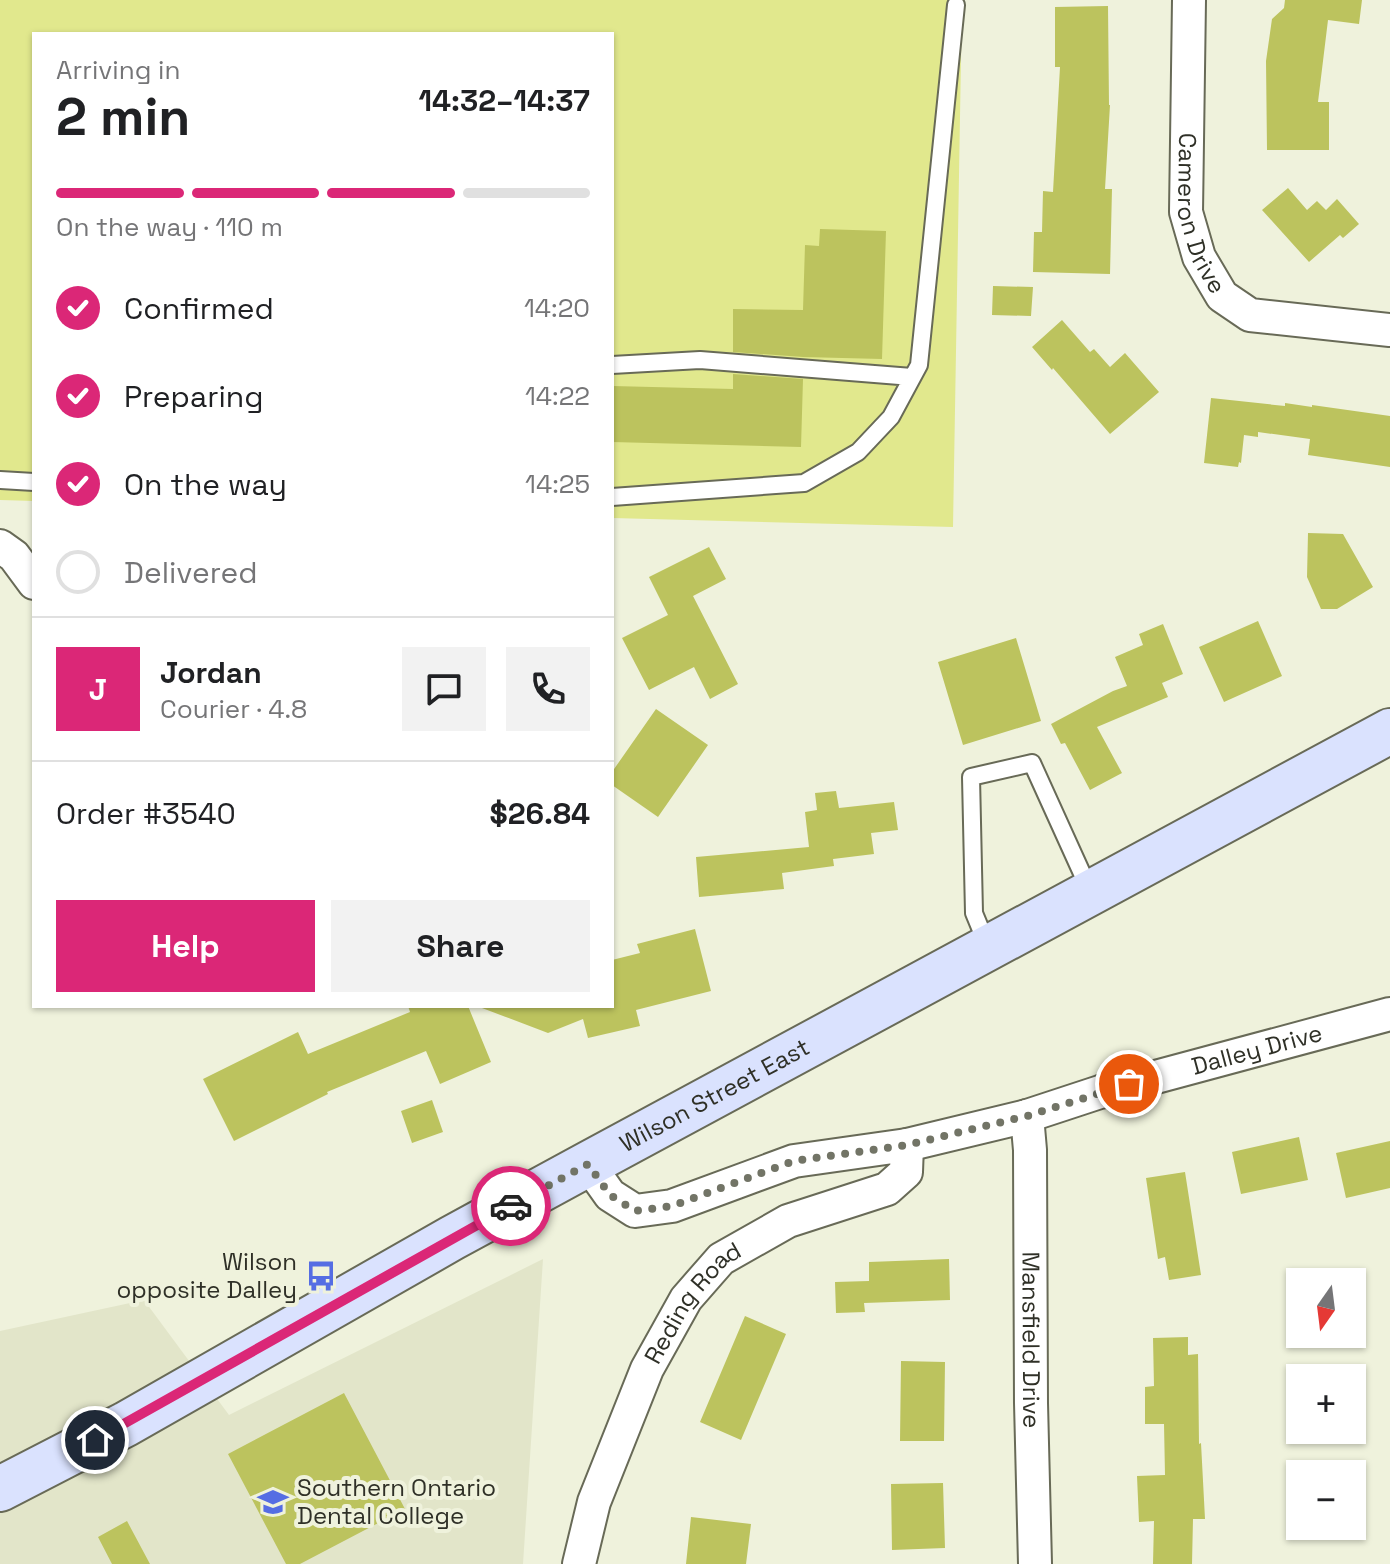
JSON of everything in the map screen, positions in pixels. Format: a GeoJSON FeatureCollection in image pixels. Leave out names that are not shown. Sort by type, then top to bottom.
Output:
{"type":"FeatureCollection","features":[{"type":"Feature","properties":{"kind":"main road","name":"Wilson Street East"},"geometry":{"type":"LineString","coordinates":[[0,1489],[126,1424],[588,1164],[1390,731]]}},
{"type":"Feature","properties":{"kind":"street","name":"Cameron Drive"},"geometry":{"type":"LineString","coordinates":[[1189,0],[1186,212],[1199,257],[1222,296],[1250,315],[1390,330]]}},
{"type":"Feature","properties":{"kind":"street"},"geometry":{"type":"LineString","coordinates":[[0,546],[14,556],[32,580]]}},
{"type":"Feature","properties":{"kind":"street","name":"Dalley Drive"},"geometry":{"type":"LineString","coordinates":[[588,1164],[610,1195],[635,1211],[672,1206],[794,1161],[907,1145],[1027,1116],[1100,1092],[1390,1014]]}},
{"type":"Feature","properties":{"kind":"street","name":"Mansfield Drive"},"geometry":{"type":"LineString","coordinates":[[1027,1116],[1035,1564]]}},
{"type":"Feature","properties":{"kind":"street","name":"Reding Road"},"geometry":{"type":"LineString","coordinates":[[579,1564],[594,1502],[647,1369],[686,1299],[721,1259],[788,1221],[887,1189],[906,1172],[907,1145]]}},
{"type":"Feature","properties":{"kind":"lane"},"geometry":{"type":"LineString","coordinates":[[614,497],[804,483],[858,452],[891,417],[919,365],[956,5]]}},
{"type":"Feature","properties":{"kind":"lane"},"geometry":{"type":"LineString","coordinates":[[614,365],[700,360],[912,377]]}},
{"type":"Feature","properties":{"kind":"lane"},"geometry":{"type":"LineString","coordinates":[[0,480],[32,482]]}},
{"type":"Feature","properties":{"kind":"lane"},"geometry":{"type":"LineString","coordinates":[[988,948],[974,913],[971,777],[1032,763],[1091,893]]}},
{"type":"Feature","properties":{"kind":"shaded area"},"geometry":{"type":"Polygon","coordinates":[[[543,1259],[523,1564],[0,1564],[0,1331],[144,1300],[229,1415],[543,1259]]]}},
{"type":"Feature","properties":{"kind":"green space"},"geometry":{"type":"Polygon","coordinates":[[[0,0],[962,0],[953,527],[614,518],[614,32],[32,32],[32,501],[0,500],[0,0]]]}},
{"type":"Feature","properties":{"kind":"building"},"geometry":{"type":"Polygon","coordinates":[[[1285,0],[1362,0],[1359,24],[1328,20],[1318,102],[1329,102],[1329,150],[1267,150],[1266,61],[1272,19],[1284,8],[1285,0]]]}},
{"type":"Feature","properties":{"kind":"building"},"geometry":{"type":"Polygon","coordinates":[[[1108,6],[1110,105],[1105,189],[1112,189],[1110,274],[1033,272],[1034,232],[1042,232],[1043,191],[1053,192],[1060,67],[1055,67],[1055,7],[1108,6]]]}},
{"type":"Feature","properties":{"kind":"building"},"geometry":{"type":"Polygon","coordinates":[[[1288,188],[1307,210],[1317,201],[1326,210],[1337,199],[1359,224],[1343,238],[1340,235],[1309,262],[1262,210],[1288,188]]]}},
{"type":"Feature","properties":{"kind":"building"},"geometry":{"type":"Polygon","coordinates":[[[820,229],[886,231],[882,359],[733,352],[733,309],[803,310],[805,245],[819,246],[820,229]]]}},
{"type":"Feature","properties":{"kind":"building"},"geometry":{"type":"Polygon","coordinates":[[[993,286],[1033,287],[1031,316],[992,315],[993,286]]]}},
{"type":"Feature","properties":{"kind":"building"},"geometry":{"type":"Polygon","coordinates":[[[1062,320],[1090,352],[1094,349],[1110,367],[1125,353],[1159,392],[1110,434],[1032,347],[1062,320]]]}},
{"type":"Feature","properties":{"kind":"building"},"geometry":{"type":"Polygon","coordinates":[[[733,374],[803,379],[801,447],[614,442],[614,386],[733,389],[733,374]]]}},
{"type":"Feature","properties":{"kind":"building"},"geometry":{"type":"Polygon","coordinates":[[[1211,398],[1285,406],[1285,403],[1312,405],[1390,416],[1390,467],[1308,455],[1310,439],[1258,432],[1258,437],[1244,435],[1238,467],[1204,463],[1211,398]]]}},
{"type":"Feature","properties":{"kind":"building"},"geometry":{"type":"Polygon","coordinates":[[[1308,533],[1343,534],[1373,587],[1337,609],[1321,609],[1307,577],[1308,533]]]}},
{"type":"Feature","properties":{"kind":"building"},"geometry":{"type":"Polygon","coordinates":[[[709,547],[726,579],[693,596],[738,684],[710,699],[694,667],[649,690],[622,638],[668,615],[649,577],[709,547]]]}},
{"type":"Feature","properties":{"kind":"building"},"geometry":{"type":"Polygon","coordinates":[[[1258,621],[1282,676],[1224,702],[1199,647],[1258,621]]]}},
{"type":"Feature","properties":{"kind":"building"},"geometry":{"type":"Polygon","coordinates":[[[1163,624],[1183,674],[1162,683],[1168,697],[1097,727],[1122,773],[1090,790],[1051,724],[1127,686],[1115,657],[1143,645],[1139,634],[1163,624]]]}},
{"type":"Feature","properties":{"kind":"building"},"geometry":{"type":"Polygon","coordinates":[[[1016,638],[1041,721],[963,745],[938,662],[1016,638]]]}},
{"type":"Feature","properties":{"kind":"building"},"geometry":{"type":"Polygon","coordinates":[[[656,709],[708,745],[658,817],[614,786],[614,769],[656,709]]]}},
{"type":"Feature","properties":{"kind":"building"},"geometry":{"type":"Polygon","coordinates":[[[836,791],[839,808],[894,802],[898,830],[871,833],[874,854],[833,859],[834,866],[782,873],[784,889],[699,897],[696,857],[809,847],[805,812],[817,810],[815,793],[836,791]]]}},
{"type":"Feature","properties":{"kind":"building"},"geometry":{"type":"Polygon","coordinates":[[[695,929],[711,991],[636,1010],[640,1026],[588,1038],[583,1019],[548,1033],[482,1008],[614,1008],[614,960],[640,953],[637,944],[695,929]]]}},
{"type":"Feature","properties":{"kind":"building"},"geometry":{"type":"Polygon","coordinates":[[[409,1008],[469,1008],[491,1062],[440,1084],[426,1051],[327,1092],[234,1141],[203,1079],[298,1032],[308,1054],[410,1012],[409,1008]]]}},
{"type":"Feature","properties":{"kind":"building"},"geometry":{"type":"Polygon","coordinates":[[[432,1100],[443,1132],[412,1143],[401,1111],[432,1100]]]}},
{"type":"Feature","properties":{"kind":"building"},"geometry":{"type":"Polygon","coordinates":[[[1299,1137],[1308,1180],[1241,1194],[1232,1152],[1299,1137]]]}},
{"type":"Feature","properties":{"kind":"building"},"geometry":{"type":"Polygon","coordinates":[[[1390,1141],[1390,1188],[1346,1198],[1336,1153],[1390,1141]]]}},
{"type":"Feature","properties":{"kind":"building"},"geometry":{"type":"Polygon","coordinates":[[[1185,1172],[1201,1275],[1169,1280],[1165,1257],[1158,1259],[1146,1178],[1185,1172]]]}},
{"type":"Feature","properties":{"kind":"building"},"geometry":{"type":"Polygon","coordinates":[[[949,1259],[950,1300],[864,1303],[865,1312],[836,1313],[835,1282],[869,1281],[869,1262],[949,1259]]]}},
{"type":"Feature","properties":{"kind":"building"},"geometry":{"type":"Polygon","coordinates":[[[745,1316],[786,1334],[741,1440],[700,1422],[745,1316]]]}},
{"type":"Feature","properties":{"kind":"building"},"geometry":{"type":"Polygon","coordinates":[[[1188,1337],[1188,1355],[1198,1354],[1199,1444],[1205,1519],[1193,1519],[1192,1564],[1153,1564],[1154,1521],[1139,1522],[1137,1476],[1165,1475],[1164,1424],[1145,1424],[1145,1387],[1154,1386],[1153,1338],[1188,1337]]]}},
{"type":"Feature","properties":{"kind":"building"},"geometry":{"type":"Polygon","coordinates":[[[901,1361],[945,1362],[944,1441],[900,1441],[901,1361]]]}},
{"type":"Feature","properties":{"kind":"building"},"geometry":{"type":"Polygon","coordinates":[[[344,1393],[405,1509],[300,1564],[286,1564],[228,1454],[344,1393]]]}},
{"type":"Feature","properties":{"kind":"building"},"geometry":{"type":"Polygon","coordinates":[[[943,1483],[945,1548],[892,1550],[891,1484],[943,1483]]]}},
{"type":"Feature","properties":{"kind":"building"},"geometry":{"type":"Polygon","coordinates":[[[691,1517],[751,1524],[746,1564],[686,1564],[691,1517]]]}},
{"type":"Feature","properties":{"kind":"building"},"geometry":{"type":"Polygon","coordinates":[[[127,1521],[150,1564],[112,1564],[98,1537],[127,1521]]]}},
{"type":"Feature","properties":{"kind":"way so far"},"geometry":{"type":"LineString","coordinates":[[511,1206],[588,1164],[610,1195],[635,1211],[672,1206],[794,1161],[907,1145],[1027,1116],[1129,1084]]}},
{"type":"Feature","properties":{"kind":"place","name":"Wilson opposite Dalley"},"geometry":{"type":"Point","coordinates":[321,1276]}},
{"type":"Feature","properties":{"kind":"place","name":"Southern Ontario Dental College"},"geometry":{"type":"Point","coordinates":[273,1502]}},
{"type":"Feature","properties":{"kind":"route"},"geometry":{"type":"LineString","coordinates":[[95,1440],[511,1206]]}}]}
